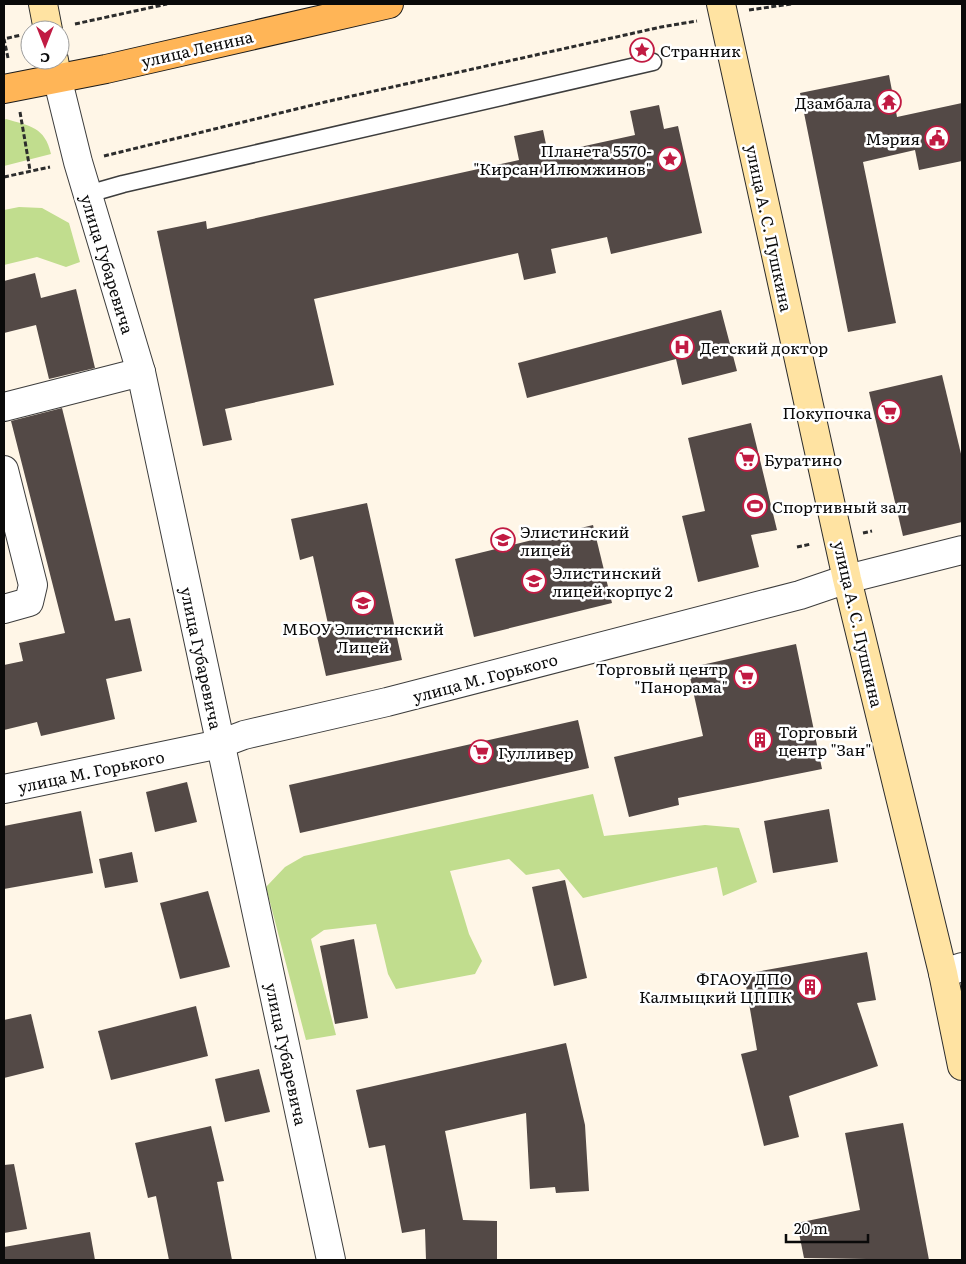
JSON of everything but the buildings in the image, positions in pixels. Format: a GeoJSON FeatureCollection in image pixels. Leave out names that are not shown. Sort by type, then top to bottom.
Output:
{"type":"FeatureCollection","features":[{"type":"Feature","properties":{"kind":"main road"},"geometry":{"type":"LineString","coordinates":[[42,4],[46,20]]}},
{"type":"Feature","properties":{"kind":"main road","name":"улица Ленина"},"geometry":{"type":"LineString","coordinates":[[70,68],[106,69],[389,4]]}},
{"type":"Feature","properties":{"kind":"main road","name":"улица А. С. Пушкина"},"geometry":{"type":"LineString","coordinates":[[734,7],[847,579],[952,970],[962,1066]]}},
{"type":"Feature","properties":{"kind":"main road","name":"улица Ленина"},"geometry":{"type":"LineString","coordinates":[[11,99],[53,70]]}},
{"type":"Feature","properties":{"kind":"street","name":"улица Губаревича"},"geometry":{"type":"LineString","coordinates":[[57,70],[88,194],[141,372],[331,1260]]}},
{"type":"Feature","properties":{"kind":"street"},"geometry":{"type":"LineString","coordinates":[[4,407],[141,372]]}},
{"type":"Feature","properties":{"kind":"street"},"geometry":{"type":"LineString","coordinates":[[4,470],[33,585],[30,602],[4,609]]}},
{"type":"Feature","properties":{"kind":"street","name":"улица М. Горького"},"geometry":{"type":"LineString","coordinates":[[4,789],[220,744],[244,735],[387,702],[790,598],[847,579],[962,550]]}},
{"type":"Feature","properties":{"kind":"lane"},"geometry":{"type":"LineString","coordinates":[[88,194],[142,179],[653,62]]}},
{"type":"Feature","properties":{"kind":"path"},"geometry":{"type":"LineString","coordinates":[[70,25],[167,4]]}},
{"type":"Feature","properties":{"kind":"path"},"geometry":{"type":"LineString","coordinates":[[734,7],[790,4]]}},
{"type":"Feature","properties":{"kind":"path"},"geometry":{"type":"LineString","coordinates":[[100,157],[325,102],[661,27],[698,21]]}},
{"type":"Feature","properties":{"kind":"path"},"geometry":{"type":"LineString","coordinates":[[8,58],[4,39],[20,36]]}},
{"type":"Feature","properties":{"kind":"path"},"geometry":{"type":"LineString","coordinates":[[11,99],[30,170]]}},
{"type":"Feature","properties":{"kind":"path"},"geometry":{"type":"LineString","coordinates":[[4,177],[30,170],[53,167]]}},
{"type":"Feature","properties":{"kind":"path"},"geometry":{"type":"LineString","coordinates":[[797,547],[815,544]]}},
{"type":"Feature","properties":{"kind":"green space"},"geometry":{"type":"Polygon","coordinates":[[[6,119],[35,129],[45,138],[51,154],[4,166],[4,120],[6,119]]]}},
{"type":"Feature","properties":{"kind":"green space"},"geometry":{"type":"Polygon","coordinates":[[[19,207],[42,208],[69,223],[80,262],[66,267],[37,257],[4,265],[4,210],[19,207]]]}},
{"type":"Feature","properties":{"kind":"green space"},"geometry":{"type":"Polygon","coordinates":[[[593,794],[604,836],[705,825],[739,828],[757,882],[723,896],[717,867],[583,898],[559,869],[526,875],[509,859],[450,871],[469,934],[482,961],[475,974],[396,989],[388,974],[376,924],[324,930],[311,939],[336,1035],[306,1040],[266,887],[285,867],[304,856],[593,794]]]}},
{"type":"Feature","properties":{"kind":"place","name":"Странник"},"geometry":{"type":"Point","coordinates":[642,50]}},
{"type":"Feature","properties":{"kind":"place","name":"Дзамбала"},"geometry":{"type":"Point","coordinates":[889,102]}},
{"type":"Feature","properties":{"kind":"place","name":"Мэрия"},"geometry":{"type":"Point","coordinates":[937,138]}},
{"type":"Feature","properties":{"kind":"place","name":"Планета 5570- \"Кирсан Илюмжинов\""},"geometry":{"type":"Point","coordinates":[670,159]}},
{"type":"Feature","properties":{"kind":"place","name":"Детский доктор"},"geometry":{"type":"Point","coordinates":[682,347]}},
{"type":"Feature","properties":{"kind":"place","name":"Покупочка"},"geometry":{"type":"Point","coordinates":[889,412]}},
{"type":"Feature","properties":{"kind":"place","name":"Буратино"},"geometry":{"type":"Point","coordinates":[747,459]}},
{"type":"Feature","properties":{"kind":"place","name":"Спортивный зал"},"geometry":{"type":"Point","coordinates":[755,506]}},
{"type":"Feature","properties":{"kind":"place","name":"Элистинский лицей"},"geometry":{"type":"Point","coordinates":[503,540]}},
{"type":"Feature","properties":{"kind":"place","name":"Элистинский лицей корпус 2"},"geometry":{"type":"Point","coordinates":[534,581]}},
{"type":"Feature","properties":{"kind":"place","name":"МБОУ Элистинский Лицей"},"geometry":{"type":"Point","coordinates":[363,603]}},
{"type":"Feature","properties":{"kind":"place","name":"Торговый центр \"Панорама\""},"geometry":{"type":"Point","coordinates":[746,677]}},
{"type":"Feature","properties":{"kind":"place","name":"Торговый центр \"Зан\""},"geometry":{"type":"Point","coordinates":[760,740]}},
{"type":"Feature","properties":{"kind":"place","name":"Гулливер"},"geometry":{"type":"Point","coordinates":[481,752]}},
{"type":"Feature","properties":{"kind":"place","name":"ФГАОУ ДПО Калмыцкий ЦППК"},"geometry":{"type":"Point","coordinates":[810,987]}}]}
